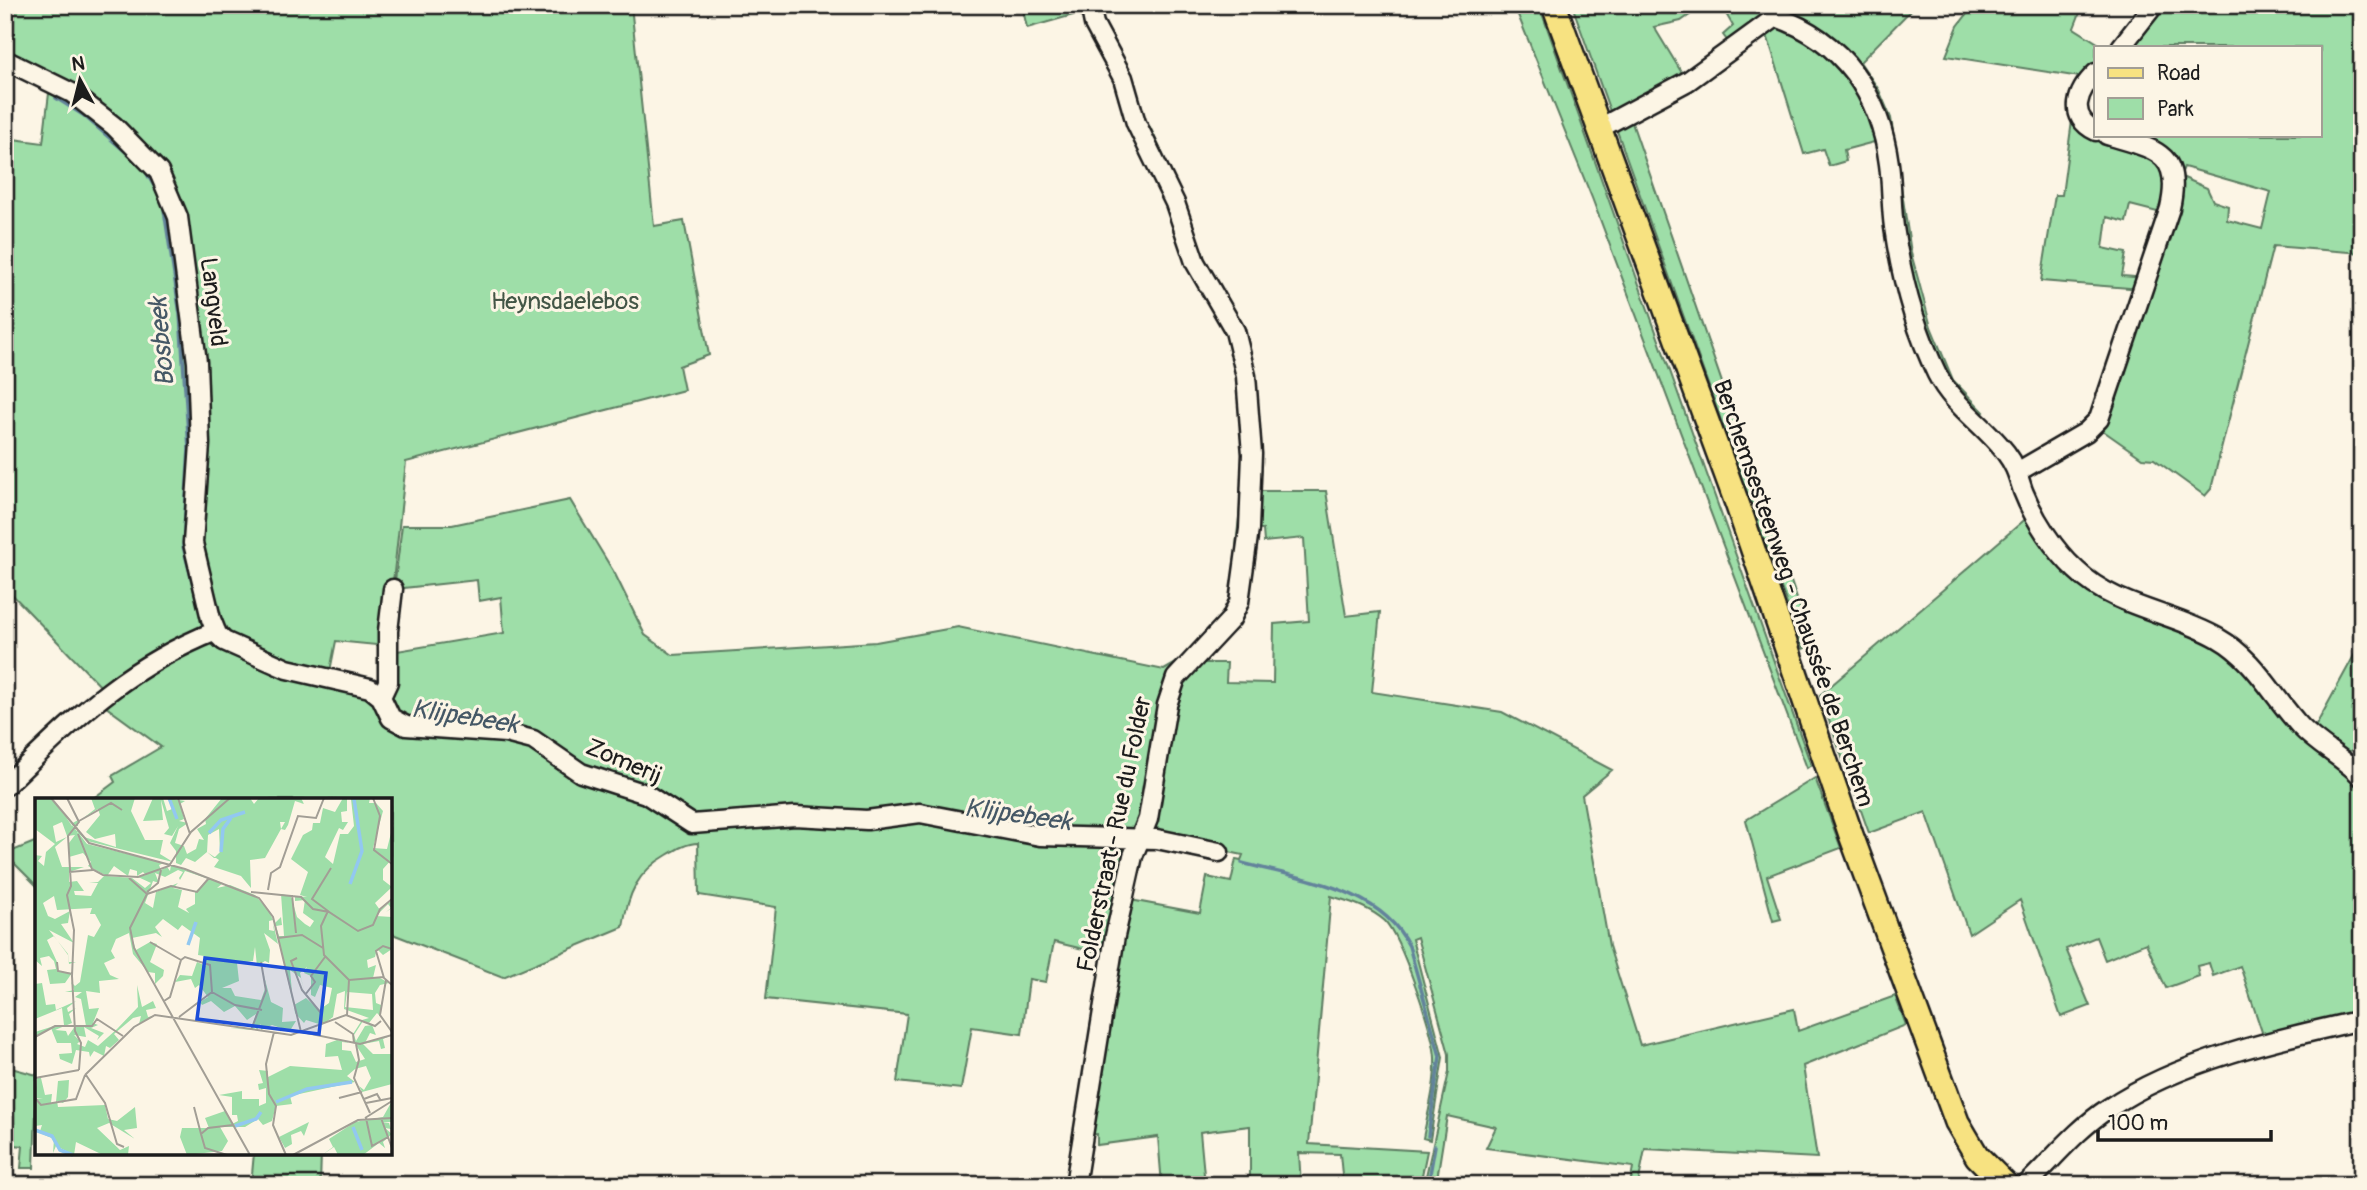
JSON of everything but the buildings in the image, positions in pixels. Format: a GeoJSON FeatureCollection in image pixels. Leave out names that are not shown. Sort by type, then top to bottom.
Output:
{"type":"FeatureCollection","features":[{"type":"Feature","properties":{"kind":"main road","name":"Berchemsesteenweg - Chaussée de Berchem"},"geometry":{"type":"LineString","coordinates":[[1554,5],[1751,544],[1851,835],[1957,1122],[1977,1156],[2006,1185]]}},
{"type":"Feature","properties":{"kind":"street","name":"Folderstraat - Rue du Folder"},"geometry":{"type":"LineString","coordinates":[[1075,1185],[1115,936],[1139,837],[1148,819],[1163,722],[1172,687],[1182,671],[1231,619],[1239,601],[1248,529],[1252,432],[1247,376],[1235,331],[1195,262],[1175,203],[1136,123],[1124,78],[1094,24],[1090,5]]}},
{"type":"Feature","properties":{"kind":"street"},"geometry":{"type":"LineString","coordinates":[[2122,46],[2154,5]]}},
{"type":"Feature","properties":{"kind":"street"},"geometry":{"type":"LineString","coordinates":[[1598,130],[1688,81],[1774,11],[1829,43],[1873,104],[1889,164],[1891,203],[1900,259],[1927,351],[1940,380],[1952,396],[2004,450],[2019,471],[2023,491],[2038,520],[2077,572],[2136,606],[2205,632],[2234,648],[2251,664],[2302,728],[2362,777]]}},
{"type":"Feature","properties":{"kind":"street","name":"Langveld"},"geometry":{"type":"LineString","coordinates":[[5,60],[72,93],[114,126],[159,172],[178,217],[198,376],[200,452],[193,543],[216,631]]}},
{"type":"Feature","properties":{"kind":"street"},"geometry":{"type":"LineString","coordinates":[[2094,75],[2080,92],[2076,108],[2083,123],[2094,130]]}},
{"type":"Feature","properties":{"kind":"street"},"geometry":{"type":"LineString","coordinates":[[2019,471],[2085,432],[2099,419],[2170,208],[2176,178],[2168,162],[2140,144],[2111,136]]}},
{"type":"Feature","properties":{"kind":"street"},"geometry":{"type":"LineString","coordinates":[[381,697],[388,682],[388,631],[393,589]]}},
{"type":"Feature","properties":{"kind":"street","name":"Zomerij"},"geometry":{"type":"LineString","coordinates":[[216,631],[224,641],[262,660],[303,674],[370,688],[381,697],[391,718],[407,726],[506,733],[533,740],[581,773],[646,794],[692,824],[795,816],[867,820],[920,813],[1040,836],[1139,837],[1219,852]]}},
{"type":"Feature","properties":{"kind":"street"},"geometry":{"type":"LineString","coordinates":[[5,786],[108,690],[167,653],[216,631]]}},
{"type":"Feature","properties":{"kind":"street"},"geometry":{"type":"LineString","coordinates":[[2026,1185],[2106,1109],[2152,1082],[2250,1048],[2362,1020]]}},
{"type":"Feature","properties":{"kind":"green space","name":"Heynsdaelebos"},"geometry":{"type":"Polygon","coordinates":[[[5,5],[631,5],[654,226],[684,221],[709,355],[679,366],[684,390],[406,462],[386,646],[336,641],[329,676],[268,660],[224,631],[217,619],[201,558],[203,461],[164,172],[5,54],[5,5]]]}},
{"type":"Feature","properties":{"kind":"green space"},"geometry":{"type":"Polygon","coordinates":[[[1022,5],[1071,5],[1073,15],[1027,28],[1022,5]]]}},
{"type":"Feature","properties":{"kind":"green space"},"geometry":{"type":"Polygon","coordinates":[[[1514,5],[1539,5],[1811,765],[1807,768],[1592,198],[1514,5]]]}},
{"type":"Feature","properties":{"kind":"green space"},"geometry":{"type":"Polygon","coordinates":[[[1572,5],[1704,5],[1681,21],[1654,27],[1685,78],[1611,114],[1572,5]]]}},
{"type":"Feature","properties":{"kind":"green space"},"geometry":{"type":"Polygon","coordinates":[[[1721,5],[1916,5],[1860,62],[1879,90],[1891,118],[1911,253],[1931,327],[1953,380],[1984,412],[1977,418],[1952,391],[1923,330],[1886,152],[1878,154],[1874,142],[1844,150],[1846,161],[1829,166],[1823,149],[1804,154],[1767,35],[1732,47],[1723,35],[1733,26],[1721,5]]]}},
{"type":"Feature","properties":{"kind":"green space"},"geometry":{"type":"Polygon","coordinates":[[[1974,5],[2083,5],[2074,28],[2102,46],[2094,46],[2094,71],[2086,78],[1946,56],[1958,26],[1974,5]]]}},
{"type":"Feature","properties":{"kind":"green space"},"geometry":{"type":"Polygon","coordinates":[[[2161,5],[2362,5],[2362,253],[2273,246],[2211,489],[2205,496],[2154,459],[2142,458],[2102,430],[2110,413],[2180,181],[2184,178],[2207,188],[2213,201],[2228,206],[2227,220],[2262,229],[2271,192],[2184,167],[2182,172],[2175,160],[2130,136],[2322,136],[2322,46],[2131,46],[2161,5]]]}},
{"type":"Feature","properties":{"kind":"green space"},"geometry":{"type":"Polygon","coordinates":[[[50,85],[79,104],[149,167],[178,217],[191,360],[192,511],[210,624],[103,689],[5,587],[5,138],[43,143],[50,85]]]}},
{"type":"Feature","properties":{"kind":"green space"},"geometry":{"type":"Polygon","coordinates":[[[2074,106],[2076,114],[2094,124],[2094,136],[2117,136],[2163,161],[2165,214],[2130,205],[2126,222],[2107,217],[2103,248],[2126,253],[2122,276],[2146,278],[2142,289],[2041,281],[2055,195],[2062,195],[2074,106]]]}},
{"type":"Feature","properties":{"kind":"green space"},"geometry":{"type":"Polygon","coordinates":[[[1630,117],[1813,645],[1803,649],[1616,128],[1630,117]]]}},
{"type":"Feature","properties":{"kind":"green space"},"geometry":{"type":"Polygon","coordinates":[[[1150,127],[1182,196],[1211,276],[1243,327],[1253,372],[1256,491],[1326,491],[1346,616],[1380,612],[1372,692],[1502,712],[1612,770],[1582,795],[1609,946],[1640,1045],[1794,1009],[1798,1031],[1895,996],[1906,1025],[1803,1066],[1817,1158],[1645,1149],[1638,1185],[1630,1185],[1633,1167],[1486,1148],[1496,1127],[1447,1116],[1436,1185],[1424,1185],[1449,1072],[1449,1054],[1417,937],[1412,939],[1443,1057],[1430,1140],[1423,1138],[1433,1088],[1435,1058],[1429,1028],[1408,965],[1385,921],[1366,909],[1331,896],[1309,1144],[1427,1151],[1420,1185],[1343,1185],[1340,1154],[1299,1153],[1301,1185],[1250,1185],[1250,1126],[1200,1132],[1205,1185],[1162,1185],[1158,1137],[1097,1145],[1097,1134],[1084,1135],[1125,899],[1200,913],[1207,877],[1231,882],[1236,859],[1241,860],[1243,855],[1149,835],[1174,690],[1201,663],[1227,663],[1226,682],[1273,683],[1274,624],[1309,621],[1304,538],[1264,542],[1263,530],[1253,529],[1254,435],[1218,298],[1143,130],[1150,127]]]}},
{"type":"Feature","properties":{"kind":"green space"},"geometry":{"type":"Polygon","coordinates":[[[1218,310],[1232,330],[1241,363],[1247,406],[1249,503],[1245,548],[1232,609],[1208,641],[1175,669],[1168,686],[1159,722],[1145,817],[1139,831],[1088,836],[1044,834],[926,811],[868,816],[779,813],[704,822],[685,817],[636,787],[581,770],[548,746],[523,734],[410,723],[389,709],[387,696],[391,652],[504,633],[501,597],[479,601],[477,580],[394,589],[402,525],[452,525],[570,500],[615,574],[645,635],[673,655],[876,642],[958,627],[1164,670],[1184,657],[1213,628],[1227,606],[1234,581],[1245,421],[1238,364],[1230,336],[1218,310]]]}},
{"type":"Feature","properties":{"kind":"green space"},"geometry":{"type":"Polygon","coordinates":[[[2029,516],[2055,556],[2181,631],[2229,650],[2362,782],[2362,1015],[2264,1038],[2240,966],[2213,976],[2209,963],[2197,966],[2199,976],[2166,988],[2146,943],[2105,960],[2096,937],[2066,949],[2090,1006],[2061,1017],[2020,900],[1969,934],[1926,812],[1869,833],[1820,695],[2029,516]]]}},
{"type":"Feature","properties":{"kind":"green space"},"geometry":{"type":"Polygon","coordinates":[[[208,641],[362,688],[386,716],[506,735],[627,790],[681,822],[914,816],[1130,844],[1104,954],[1054,942],[1046,982],[1029,979],[1022,1034],[972,1027],[961,1089],[897,1082],[907,1014],[766,999],[776,907],[699,895],[698,843],[686,845],[648,869],[631,894],[623,927],[503,977],[392,934],[392,798],[94,798],[115,782],[112,776],[161,747],[98,701],[208,641]]]}},
{"type":"Feature","properties":{"kind":"green space"},"geometry":{"type":"Polygon","coordinates":[[[2362,641],[2362,747],[2344,753],[2314,729],[2362,641]]]}},
{"type":"Feature","properties":{"kind":"green space"},"geometry":{"type":"Polygon","coordinates":[[[1815,778],[1841,848],[1767,876],[1781,919],[1773,921],[1746,820],[1815,778]]]}},
{"type":"Feature","properties":{"kind":"green space"},"geometry":{"type":"Polygon","coordinates":[[[35,842],[35,884],[5,854],[35,842]]]}},
{"type":"Feature","properties":{"kind":"green space"},"geometry":{"type":"Polygon","coordinates":[[[11,1068],[35,1074],[34,1168],[21,1168],[23,1146],[5,1144],[5,1075],[11,1068]]]}},
{"type":"Feature","properties":{"kind":"green space"},"geometry":{"type":"Polygon","coordinates":[[[254,1155],[321,1155],[320,1185],[251,1185],[254,1155]]]}},
{"type":"Feature","properties":{"kind":"waterway"},"geometry":{"type":"LineString","coordinates":[[1782,5],[1789,14]]}},
{"type":"Feature","properties":{"kind":"waterway","name":"Bosbeek"},"geometry":{"type":"LineString","coordinates":[[56,98],[83,115],[143,167],[160,196]]}},
{"type":"Feature","properties":{"kind":"waterway","name":"Bosbeek"},"geometry":{"type":"LineString","coordinates":[[163,203],[180,314],[189,449],[183,546],[204,627]]}},
{"type":"Feature","properties":{"kind":"waterway","name":"Klijpebeek"},"geometry":{"type":"LineString","coordinates":[[1242,863],[1336,888],[1379,910],[1396,926],[1409,946],[1440,1056],[1428,1136]]}},
{"type":"Feature","properties":{"kind":"waterway","name":"Klijpebeek"},"geometry":{"type":"LineString","coordinates":[[1428,1185],[1435,1146]]}}]}
